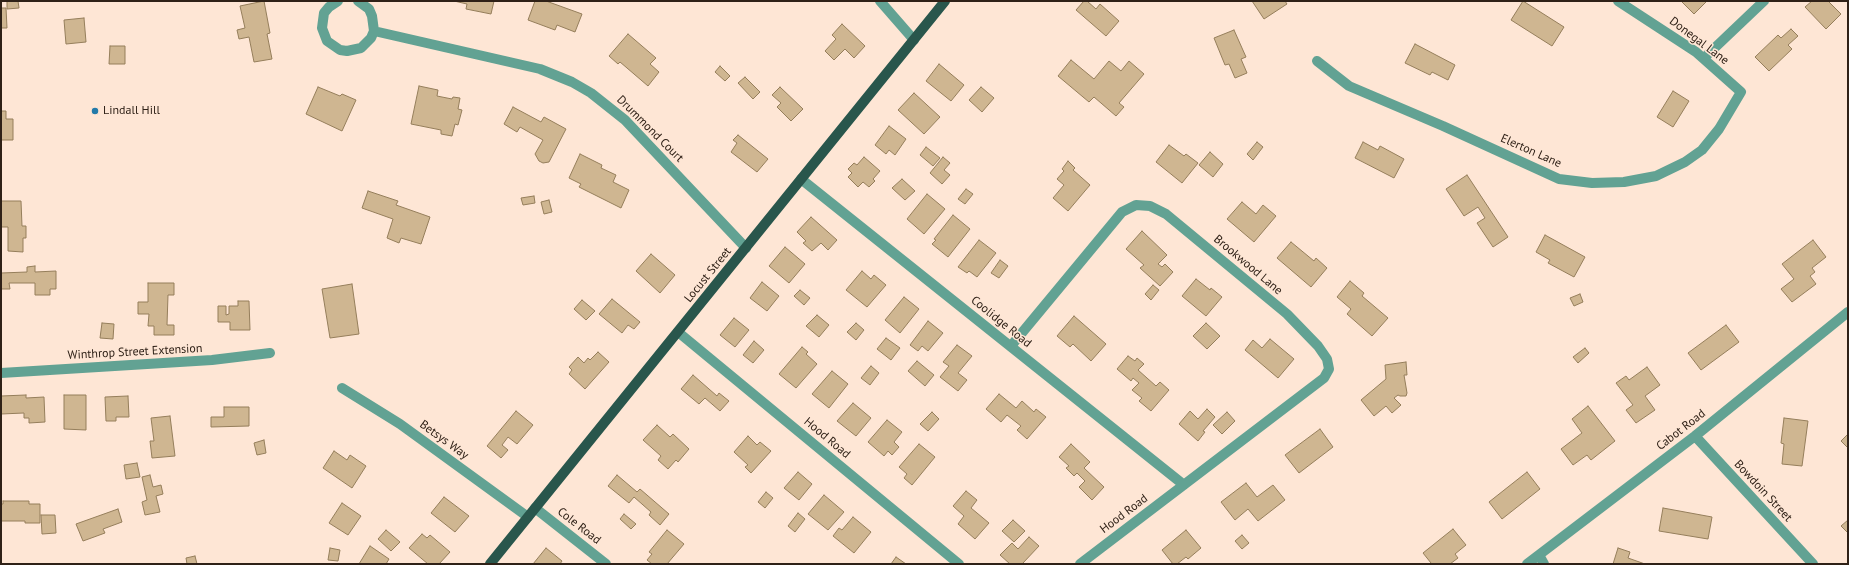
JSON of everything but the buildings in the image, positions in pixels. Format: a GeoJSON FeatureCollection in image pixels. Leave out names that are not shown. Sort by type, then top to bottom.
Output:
{"type":"FeatureCollection","features":[{"type":"Feature","properties":{"kind":"main road","name":"Locust Street"},"geometry":{"type":"LineString","coordinates":[[490,564],[945,1]]}},
{"type":"Feature","properties":{"kind":"street"},"geometry":{"type":"LineString","coordinates":[[338,1],[329,7],[322,20],[324,35],[333,47],[347,51],[361,48],[371,38],[374,31],[372,16],[369,9],[358,1]]}},
{"type":"Feature","properties":{"kind":"street"},"geometry":{"type":"LineString","coordinates":[[880,1],[914,40]]}},
{"type":"Feature","properties":{"kind":"street","name":"Donegal Lane"},"geometry":{"type":"LineString","coordinates":[[1618,1],[1704,58],[1741,92]]}},
{"type":"Feature","properties":{"kind":"street"},"geometry":{"type":"LineString","coordinates":[[1704,58],[1764,1]]}},
{"type":"Feature","properties":{"kind":"street","name":"Drummond Court"},"geometry":{"type":"LineString","coordinates":[[374,31],[540,68],[572,82],[591,93],[625,120],[746,248]]}},
{"type":"Feature","properties":{"kind":"street","name":"Elerton Lane"},"geometry":{"type":"LineString","coordinates":[[1317,61],[1349,86],[1443,126],[1559,179],[1592,183],[1624,182],[1656,176],[1685,162],[1702,150],[1719,129],[1741,92]]}},
{"type":"Feature","properties":{"kind":"street","name":"Coolidge Road"},"geometry":{"type":"LineString","coordinates":[[802,179],[1184,485]]}},
{"type":"Feature","properties":{"kind":"street","name":"Brookwood Lane"},"geometry":{"type":"LineString","coordinates":[[1010,346],[1122,212],[1136,205],[1150,206],[1166,214],[1287,314],[1318,346],[1327,359],[1329,370],[1324,378],[1184,485]]}},
{"type":"Feature","properties":{"kind":"street","name":"Cabot Road"},"geometry":{"type":"LineString","coordinates":[[1527,564],[1695,436],[1848,312]]}},
{"type":"Feature","properties":{"kind":"street","name":"Hood Road"},"geometry":{"type":"LineString","coordinates":[[678,332],[960,564]]}},
{"type":"Feature","properties":{"kind":"street","name":"Winthrop Street Extension"},"geometry":{"type":"LineString","coordinates":[[1,373],[212,360],[270,353]]}},
{"type":"Feature","properties":{"kind":"street","name":"Betsys Way"},"geometry":{"type":"LineString","coordinates":[[342,388],[400,424],[528,517]]}},
{"type":"Feature","properties":{"kind":"street","name":"Bowdoin Street"},"geometry":{"type":"LineString","coordinates":[[1695,436],[1813,564]]}},
{"type":"Feature","properties":{"kind":"street","name":"Hood Road"},"geometry":{"type":"LineString","coordinates":[[1080,564],[1184,485]]}},
{"type":"Feature","properties":{"kind":"street","name":"Cole Road"},"geometry":{"type":"LineString","coordinates":[[535,508],[606,564]]}},
{"type":"Feature","properties":{"kind":"street"},"geometry":{"type":"LineString","coordinates":[[1538,555],[1544,564]]}},
{"type":"Feature","properties":{"kind":"place","name":"Lindall Hill"},"geometry":{"type":"Point","coordinates":[95,111]}}]}
